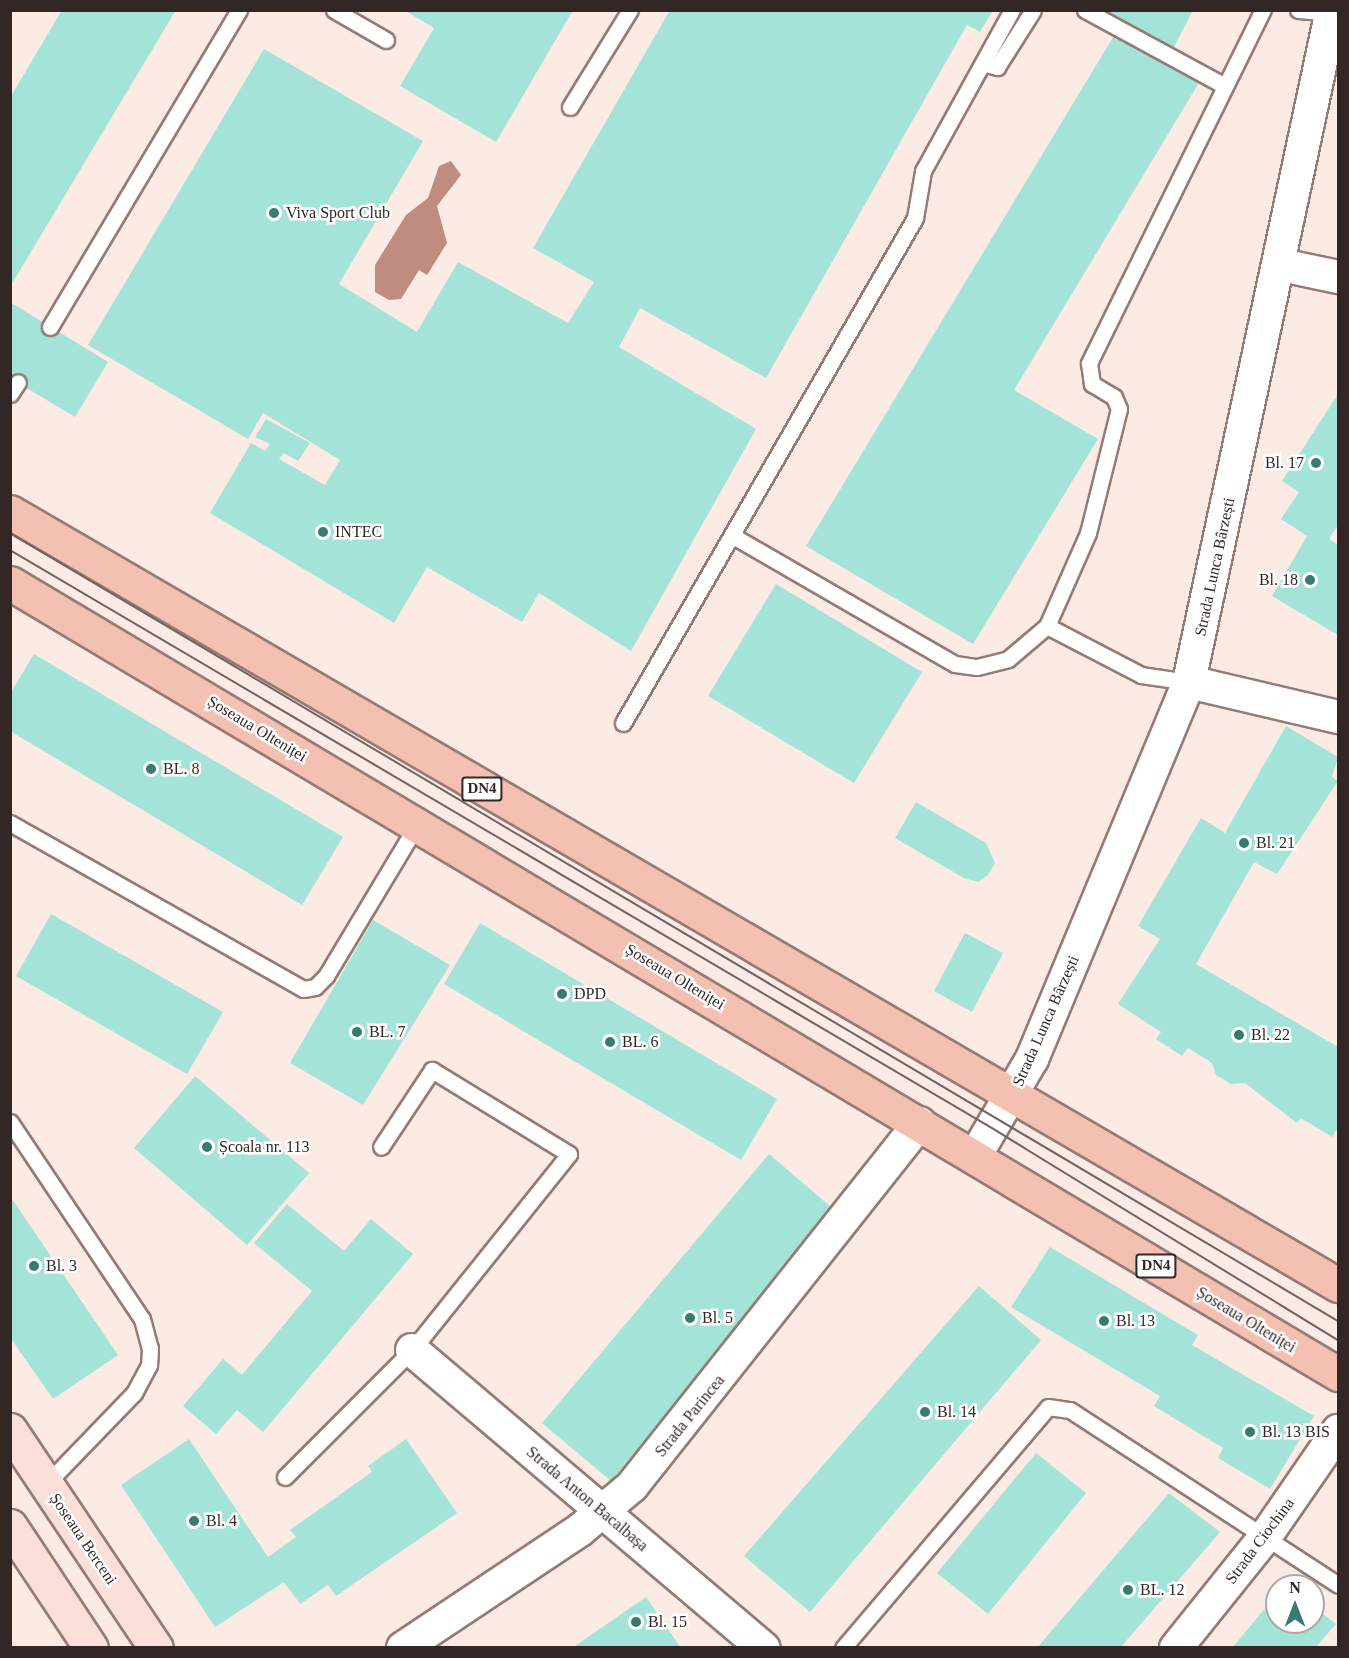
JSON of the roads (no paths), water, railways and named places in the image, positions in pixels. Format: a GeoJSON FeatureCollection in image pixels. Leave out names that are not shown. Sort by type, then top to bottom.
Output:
{"type":"FeatureCollection","features":[{"type":"Feature","properties":{"kind":"main road","name":"DN4"},"geometry":{"type":"LineString","coordinates":[[10,512],[1338,1285]]}},
{"type":"Feature","properties":{"kind":"main road","name":"Șoseaua Olteniței"},"geometry":{"type":"LineString","coordinates":[[10,583],[418,823],[1338,1374]]}},
{"type":"Feature","properties":{"kind":"main road","name":"Șoseaua Berceni"},"geometry":{"type":"LineString","coordinates":[[10,1430],[156,1647]]}},
{"type":"Feature","properties":{"kind":"main road"},"geometry":{"type":"LineString","coordinates":[[10,1526],[91,1647]]}},
{"type":"Feature","properties":{"kind":"street","name":"Strada Lunca Bârzești"},"geometry":{"type":"LineString","coordinates":[[975,1156],[1012,1096],[1041,1038],[1189,682],[1281,264],[1332,12]]}},
{"type":"Feature","properties":{"kind":"street"},"geometry":{"type":"LineString","coordinates":[[1281,264],[1338,277]]}},
{"type":"Feature","properties":{"kind":"street"},"geometry":{"type":"LineString","coordinates":[[1189,682],[1338,717]]}},
{"type":"Feature","properties":{"kind":"street","name":"Strada Parincea"},"geometry":{"type":"LineString","coordinates":[[403,1647],[603,1512],[646,1471],[920,1124]]}},
{"type":"Feature","properties":{"kind":"street","name":"Strada Anton Bacalbașa"},"geometry":{"type":"LineString","coordinates":[[411,1350],[758,1646]]}},
{"type":"Feature","properties":{"kind":"street","name":"Strada Ciochina"},"geometry":{"type":"LineString","coordinates":[[1176,1647],[1265,1538],[1338,1431]]}},
{"type":"Feature","properties":{"kind":"lane"},"geometry":{"type":"LineString","coordinates":[[50,327],[239,10]]}},
{"type":"Feature","properties":{"kind":"lane"},"geometry":{"type":"LineString","coordinates":[[334,10],[386,40]]}},
{"type":"Feature","properties":{"kind":"lane"},"geometry":{"type":"LineString","coordinates":[[570,107],[630,10]]}},
{"type":"Feature","properties":{"kind":"lane"},"geometry":{"type":"LineString","coordinates":[[623,723],[915,218],[923,171],[1012,10]]}},
{"type":"Feature","properties":{"kind":"lane"},"geometry":{"type":"LineString","coordinates":[[983,63],[997,67],[1033,10]]}},
{"type":"Feature","properties":{"kind":"lane"},"geometry":{"type":"LineString","coordinates":[[1085,10],[1225,86]]}},
{"type":"Feature","properties":{"kind":"lane"},"geometry":{"type":"LineString","coordinates":[[732,536],[955,664],[977,667],[1008,659],[1047,626],[1088,533],[1119,409],[1114,397],[1092,384],[1089,363],[1263,10]]}},
{"type":"Feature","properties":{"kind":"lane"},"geometry":{"type":"LineString","coordinates":[[1298,10],[1332,12]]}},
{"type":"Feature","properties":{"kind":"lane"},"geometry":{"type":"LineString","coordinates":[[1047,626],[1141,675],[1189,682]]}},
{"type":"Feature","properties":{"kind":"lane"},"geometry":{"type":"LineString","coordinates":[[10,823],[303,989],[315,987],[326,976],[418,823]]}},
{"type":"Feature","properties":{"kind":"lane"},"geometry":{"type":"LineString","coordinates":[[285,1478],[411,1350],[569,1154],[432,1070],[381,1147]]}},
{"type":"Feature","properties":{"kind":"lane"},"geometry":{"type":"LineString","coordinates":[[10,1122],[142,1319],[150,1348],[149,1365],[134,1393],[46,1484]]}},
{"type":"Feature","properties":{"kind":"lane"},"geometry":{"type":"LineString","coordinates":[[843,1647],[1048,1407],[1070,1410],[1338,1585]]}},
{"type":"Feature","properties":{"kind":"tram line"},"geometry":{"type":"LineString","coordinates":[[10,533],[1338,1321]]}},
{"type":"Feature","properties":{"kind":"tram line"},"geometry":{"type":"LineString","coordinates":[[10,550],[992,1128],[1338,1340]]}},
{"type":"Feature","properties":{"kind":"place","name":"Viva Sport Club"},"geometry":{"type":"Point","coordinates":[274,213]}},
{"type":"Feature","properties":{"kind":"place","name":"Bl. 17"},"geometry":{"type":"Point","coordinates":[1316,463]}},
{"type":"Feature","properties":{"kind":"place","name":"INTEC"},"geometry":{"type":"Point","coordinates":[323,532]}},
{"type":"Feature","properties":{"kind":"place","name":"Bl. 18"},"geometry":{"type":"Point","coordinates":[1310,580]}},
{"type":"Feature","properties":{"kind":"place","name":"BL. 8"},"geometry":{"type":"Point","coordinates":[151,769]}},
{"type":"Feature","properties":{"kind":"place","name":"Bl. 21"},"geometry":{"type":"Point","coordinates":[1244,843]}},
{"type":"Feature","properties":{"kind":"place","name":"DPD"},"geometry":{"type":"Point","coordinates":[562,994]}},
{"type":"Feature","properties":{"kind":"place","name":"BL. 7"},"geometry":{"type":"Point","coordinates":[357,1032]}},
{"type":"Feature","properties":{"kind":"place","name":"Bl. 22"},"geometry":{"type":"Point","coordinates":[1239,1035]}},
{"type":"Feature","properties":{"kind":"place","name":"BL. 6"},"geometry":{"type":"Point","coordinates":[610,1042]}},
{"type":"Feature","properties":{"kind":"place","name":"Școala nr. 113"},"geometry":{"type":"Point","coordinates":[207,1147]}},
{"type":"Feature","properties":{"kind":"place","name":"Bl. 3"},"geometry":{"type":"Point","coordinates":[34,1266]}},
{"type":"Feature","properties":{"kind":"place","name":"Bl. 5"},"geometry":{"type":"Point","coordinates":[690,1318]}},
{"type":"Feature","properties":{"kind":"place","name":"Bl. 13"},"geometry":{"type":"Point","coordinates":[1104,1321]}},
{"type":"Feature","properties":{"kind":"place","name":"Bl. 14"},"geometry":{"type":"Point","coordinates":[925,1412]}},
{"type":"Feature","properties":{"kind":"place","name":"Bl. 13 BIS"},"geometry":{"type":"Point","coordinates":[1250,1432]}},
{"type":"Feature","properties":{"kind":"place","name":"Bl. 4"},"geometry":{"type":"Point","coordinates":[194,1521]}},
{"type":"Feature","properties":{"kind":"place","name":"BL. 12"},"geometry":{"type":"Point","coordinates":[1128,1590]}},
{"type":"Feature","properties":{"kind":"place","name":"Bl. 15"},"geometry":{"type":"Point","coordinates":[636,1622]}}]}
